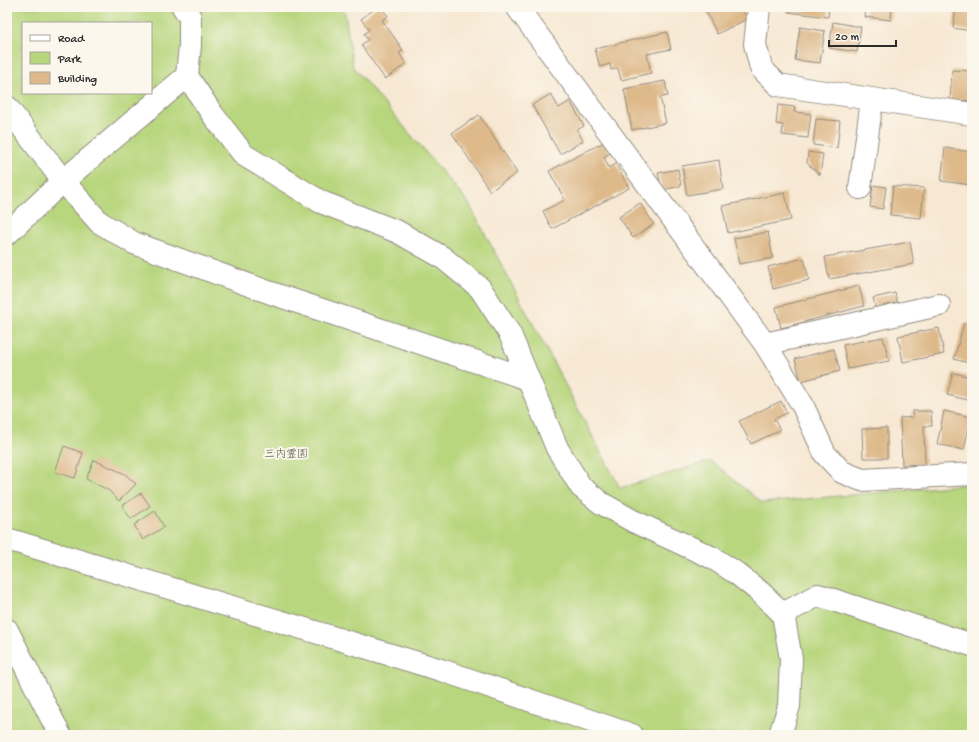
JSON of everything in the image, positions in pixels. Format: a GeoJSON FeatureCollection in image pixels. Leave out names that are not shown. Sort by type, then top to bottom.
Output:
{"type":"FeatureCollection","features":[{"type":"Feature","properties":{"kind":"street"},"geometry":{"type":"LineString","coordinates":[[184,7],[190,17],[190,45],[187,76],[213,115],[244,155],[321,202],[404,236],[442,257],[480,288],[510,334],[557,448],[581,487],[601,503],[626,517],[713,558],[736,573],[760,592],[783,614],[791,659],[789,706],[780,735]]}},
{"type":"Feature","properties":{"kind":"street"},"geometry":{"type":"LineString","coordinates":[[517,7],[765,344],[802,404],[825,454],[842,472],[862,480],[972,474]]}},
{"type":"Feature","properties":{"kind":"street"},"geometry":{"type":"LineString","coordinates":[[760,7],[755,44],[761,68],[778,86],[972,114]]}},
{"type":"Feature","properties":{"kind":"street"},"geometry":{"type":"LineString","coordinates":[[7,234],[63,181],[187,76]]}},
{"type":"Feature","properties":{"kind":"street"},"geometry":{"type":"LineString","coordinates":[[860,188],[872,100]]}},
{"type":"Feature","properties":{"kind":"street"},"geometry":{"type":"LineString","coordinates":[[7,106],[63,181],[99,222],[134,243],[242,282],[528,379]]}},
{"type":"Feature","properties":{"kind":"street"},"geometry":{"type":"LineString","coordinates":[[765,344],[939,305]]}},
{"type":"Feature","properties":{"kind":"street"},"geometry":{"type":"LineString","coordinates":[[7,539],[441,670],[632,735]]}},
{"type":"Feature","properties":{"kind":"street"},"geometry":{"type":"LineString","coordinates":[[783,614],[818,595],[972,645]]}},
{"type":"Feature","properties":{"kind":"street"},"geometry":{"type":"LineString","coordinates":[[7,630],[60,735]]}},
{"type":"Feature","properties":{"kind":"green space","name":"三内霊園"},"geometry":{"type":"Polygon","coordinates":[[[7,7],[344,7],[353,67],[468,202],[620,488],[711,461],[762,503],[972,484],[972,735],[7,735],[7,7]]]}},
{"type":"Feature","properties":{"kind":"building"},"geometry":{"type":"Polygon","coordinates":[[[377,7],[381,7],[388,16],[382,20],[403,50],[399,53],[406,64],[385,79],[361,45],[368,40],[364,34],[369,30],[361,19],[377,7]]]}},
{"type":"Feature","properties":{"kind":"building"},"geometry":{"type":"Polygon","coordinates":[[[715,7],[741,7],[747,19],[717,34],[706,11],[715,7]]]}},
{"type":"Feature","properties":{"kind":"building"},"geometry":{"type":"Polygon","coordinates":[[[788,7],[829,7],[828,17],[788,12],[788,7]]]}},
{"type":"Feature","properties":{"kind":"building"},"geometry":{"type":"Polygon","coordinates":[[[866,7],[892,7],[891,20],[865,17],[866,7]]]}},
{"type":"Feature","properties":{"kind":"building"},"geometry":{"type":"Polygon","coordinates":[[[956,7],[972,7],[972,31],[953,28],[956,7]]]}},
{"type":"Feature","properties":{"kind":"building"},"geometry":{"type":"Polygon","coordinates":[[[833,22],[861,27],[857,52],[829,48],[833,22]]]}},
{"type":"Feature","properties":{"kind":"building"},"geometry":{"type":"Polygon","coordinates":[[[800,27],[825,31],[820,63],[795,60],[800,27]]]}},
{"type":"Feature","properties":{"kind":"building"},"geometry":{"type":"Polygon","coordinates":[[[667,32],[671,49],[647,54],[651,73],[621,80],[618,68],[611,70],[610,64],[600,67],[595,49],[667,32]]]}},
{"type":"Feature","properties":{"kind":"building"},"geometry":{"type":"Polygon","coordinates":[[[952,70],[972,71],[972,101],[950,100],[952,70]]]}},
{"type":"Feature","properties":{"kind":"building"},"geometry":{"type":"Polygon","coordinates":[[[665,81],[668,96],[660,97],[666,123],[632,130],[624,89],[665,81]]]}},
{"type":"Feature","properties":{"kind":"building"},"geometry":{"type":"Polygon","coordinates":[[[551,94],[559,108],[570,101],[584,126],[577,130],[583,141],[560,154],[532,105],[551,94]]]}},
{"type":"Feature","properties":{"kind":"building"},"geometry":{"type":"Polygon","coordinates":[[[778,105],[795,107],[794,112],[811,114],[808,138],[782,135],[783,125],[776,124],[778,105]]]}},
{"type":"Feature","properties":{"kind":"building"},"geometry":{"type":"Polygon","coordinates":[[[479,115],[517,173],[490,191],[452,133],[479,115]]]}},
{"type":"Feature","properties":{"kind":"building"},"geometry":{"type":"Polygon","coordinates":[[[816,119],[840,121],[837,148],[813,145],[816,119]]]}},
{"type":"Feature","properties":{"kind":"building"},"geometry":{"type":"Polygon","coordinates":[[[604,142],[610,153],[604,157],[609,168],[616,164],[629,188],[552,229],[543,211],[565,200],[549,171],[604,142]]]}},
{"type":"Feature","properties":{"kind":"building"},"geometry":{"type":"Polygon","coordinates":[[[945,148],[972,152],[972,185],[941,181],[945,148]]]}},
{"type":"Feature","properties":{"kind":"building"},"geometry":{"type":"Polygon","coordinates":[[[808,152],[823,154],[820,175],[807,163],[808,152]]]}},
{"type":"Feature","properties":{"kind":"building"},"geometry":{"type":"Polygon","coordinates":[[[719,160],[723,189],[687,195],[682,166],[719,160]]]}},
{"type":"Feature","properties":{"kind":"building"},"geometry":{"type":"Polygon","coordinates":[[[678,169],[681,186],[662,190],[658,173],[678,169]]]}},
{"type":"Feature","properties":{"kind":"building"},"geometry":{"type":"Polygon","coordinates":[[[873,185],[886,187],[883,209],[870,207],[873,185]]]}},
{"type":"Feature","properties":{"kind":"building"},"geometry":{"type":"Polygon","coordinates":[[[893,186],[924,188],[921,218],[890,215],[893,186]]]}},
{"type":"Feature","properties":{"kind":"building"},"geometry":{"type":"Polygon","coordinates":[[[785,193],[791,220],[728,233],[722,206],[785,193]]]}},
{"type":"Feature","properties":{"kind":"building"},"geometry":{"type":"Polygon","coordinates":[[[640,203],[654,224],[633,238],[619,217],[640,203]]]}},
{"type":"Feature","properties":{"kind":"building"},"geometry":{"type":"Polygon","coordinates":[[[768,232],[773,258],[739,264],[734,238],[768,232]]]}},
{"type":"Feature","properties":{"kind":"building"},"geometry":{"type":"Polygon","coordinates":[[[910,242],[914,264],[829,279],[825,257],[910,242]]]}},
{"type":"Feature","properties":{"kind":"building"},"geometry":{"type":"Polygon","coordinates":[[[804,258],[809,280],[773,289],[768,267],[804,258]]]}},
{"type":"Feature","properties":{"kind":"building"},"geometry":{"type":"Polygon","coordinates":[[[859,286],[864,306],[781,328],[776,307],[859,286]]]}},
{"type":"Feature","properties":{"kind":"building"},"geometry":{"type":"Polygon","coordinates":[[[895,293],[898,306],[876,310],[873,298],[895,293]]]}},
{"type":"Feature","properties":{"kind":"building"},"geometry":{"type":"Polygon","coordinates":[[[964,323],[972,326],[972,364],[954,359],[964,323]]]}},
{"type":"Feature","properties":{"kind":"building"},"geometry":{"type":"Polygon","coordinates":[[[939,328],[944,354],[903,362],[898,336],[939,328]]]}},
{"type":"Feature","properties":{"kind":"building"},"geometry":{"type":"Polygon","coordinates":[[[883,337],[889,361],[848,369],[843,345],[883,337]]]}},
{"type":"Feature","properties":{"kind":"building"},"geometry":{"type":"Polygon","coordinates":[[[834,349],[840,371],[801,381],[795,359],[834,349]]]}},
{"type":"Feature","properties":{"kind":"building"},"geometry":{"type":"Polygon","coordinates":[[[953,373],[972,377],[972,401],[947,395],[953,373]]]}},
{"type":"Feature","properties":{"kind":"building"},"geometry":{"type":"Polygon","coordinates":[[[781,401],[787,413],[774,419],[780,430],[751,444],[739,421],[781,401]]]}},
{"type":"Feature","properties":{"kind":"building"},"geometry":{"type":"Polygon","coordinates":[[[912,411],[931,411],[932,426],[924,426],[925,464],[902,465],[900,418],[913,417],[912,411]]]}},
{"type":"Feature","properties":{"kind":"building"},"geometry":{"type":"Polygon","coordinates":[[[944,411],[971,417],[964,450],[937,444],[944,411]]]}},
{"type":"Feature","properties":{"kind":"building"},"geometry":{"type":"Polygon","coordinates":[[[887,428],[887,458],[863,458],[862,429],[887,428]]]}},
{"type":"Feature","properties":{"kind":"building"},"geometry":{"type":"Polygon","coordinates":[[[64,446],[83,453],[75,478],[55,472],[64,446]]]}},
{"type":"Feature","properties":{"kind":"building"},"geometry":{"type":"Polygon","coordinates":[[[94,460],[125,474],[136,484],[119,501],[108,490],[86,479],[94,460]]]}},
{"type":"Feature","properties":{"kind":"building"},"geometry":{"type":"Polygon","coordinates":[[[141,493],[150,506],[131,519],[122,506],[141,493]]]}},
{"type":"Feature","properties":{"kind":"building"},"geometry":{"type":"Polygon","coordinates":[[[155,511],[164,527],[143,540],[134,525],[155,511]]]}}]}
